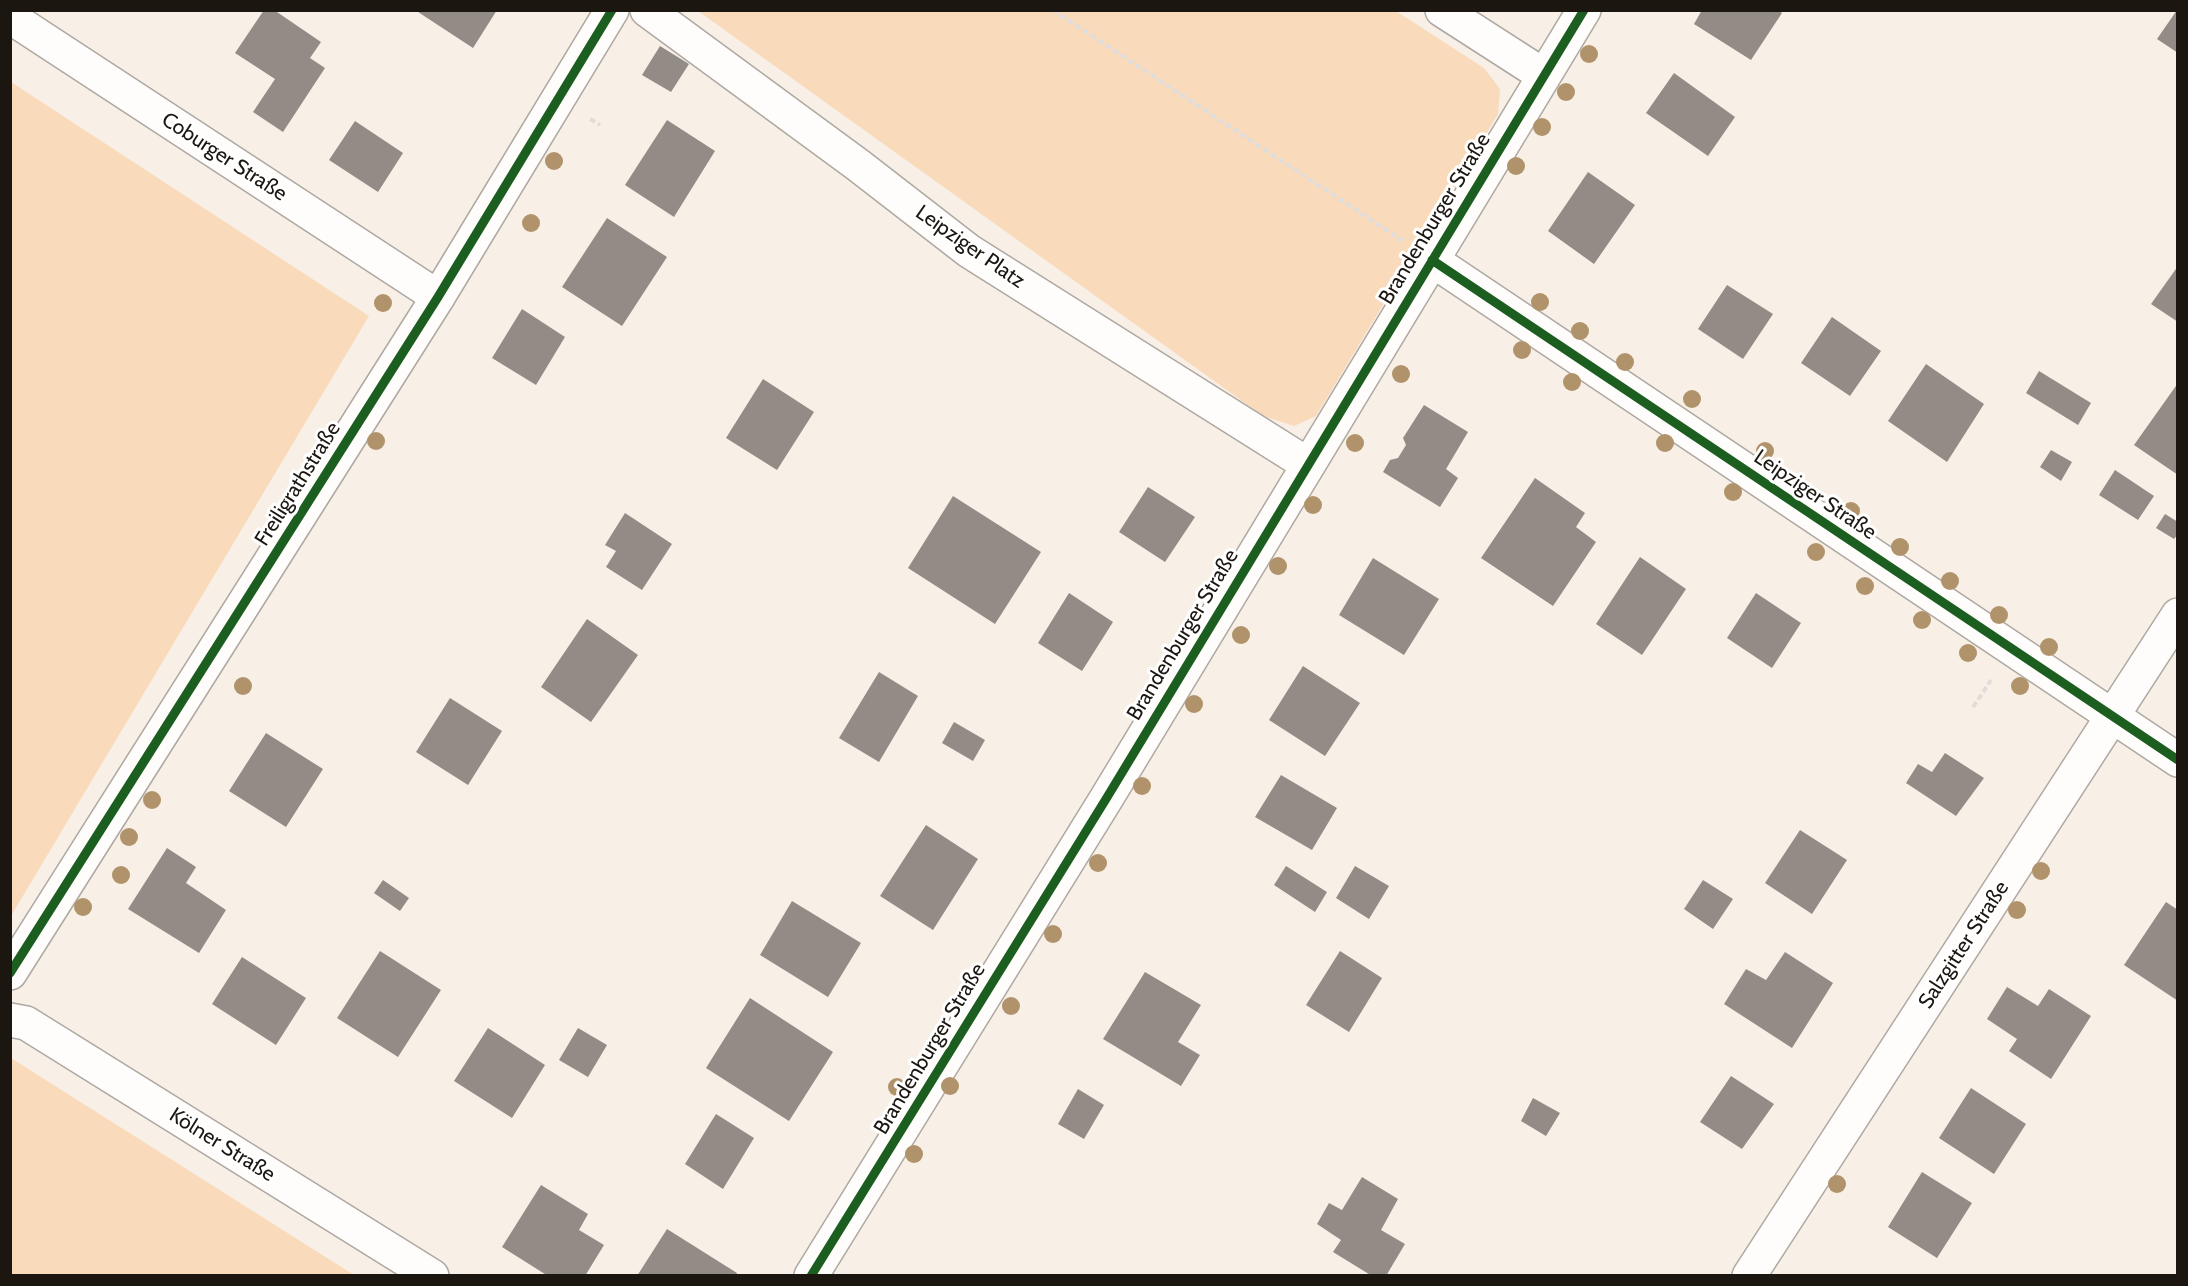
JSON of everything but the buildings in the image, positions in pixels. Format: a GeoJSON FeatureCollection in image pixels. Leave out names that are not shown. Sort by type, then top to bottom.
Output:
{"type":"FeatureCollection","features":[{"type":"Feature","properties":{"kind":"street","name":"Freiligrathstraße"},"geometry":{"type":"LineString","coordinates":[[10,973],[438,297],[612,10]]}},
{"type":"Feature","properties":{"kind":"street","name":"Leipziger Platz"},"geometry":{"type":"LineString","coordinates":[[647,10],[858,165],[969,251],[1307,464]]}},
{"type":"Feature","properties":{"kind":"street"},"geometry":{"type":"LineString","coordinates":[[1442,10],[1543,75]]}},
{"type":"Feature","properties":{"kind":"street","name":"Brandenburger Straße"},"geometry":{"type":"LineString","coordinates":[[811,1275],[1106,799],[1584,10]]}},
{"type":"Feature","properties":{"kind":"street","name":"Coburger Straße"},"geometry":{"type":"LineString","coordinates":[[10,17],[438,297]]}},
{"type":"Feature","properties":{"kind":"street","name":"Leipziger Straße"},"geometry":{"type":"LineString","coordinates":[[1432,260],[2178,760]]}},
{"type":"Feature","properties":{"kind":"street","name":"Salzgitter Straße"},"geometry":{"type":"LineString","coordinates":[[1749,1275],[2178,615]]}},
{"type":"Feature","properties":{"kind":"street","name":"Kölner Straße"},"geometry":{"type":"LineString","coordinates":[[10,1020],[26,1023],[432,1275]]}},
{"type":"Feature","properties":{"kind":"path"},"geometry":{"type":"LineString","coordinates":[[1053,10],[1432,260]]}},
{"type":"Feature","properties":{"kind":"shaded area"},"geometry":{"type":"Polygon","coordinates":[[[698,11],[1396,11],[1484,68],[1500,89],[1498,114],[1316,416],[1294,426],[1263,416],[698,11]]]}},
{"type":"Feature","properties":{"kind":"shaded area"},"geometry":{"type":"Polygon","coordinates":[[[11,82],[369,316],[11,916],[11,82]]]}},
{"type":"Feature","properties":{"kind":"shaded area"},"geometry":{"type":"Polygon","coordinates":[[[11,1058],[354,1275],[11,1275],[11,1058]]]}},
{"type":"Feature","properties":{"kind":"cycle path"},"geometry":{"type":"LineString","coordinates":[[10,973],[438,297],[612,10]]}},
{"type":"Feature","properties":{"kind":"cycle path"},"geometry":{"type":"LineString","coordinates":[[811,1276],[1106,799],[1584,10]]}},
{"type":"Feature","properties":{"kind":"cycle path"},"geometry":{"type":"LineString","coordinates":[[1432,260],[2178,760]]}}]}
